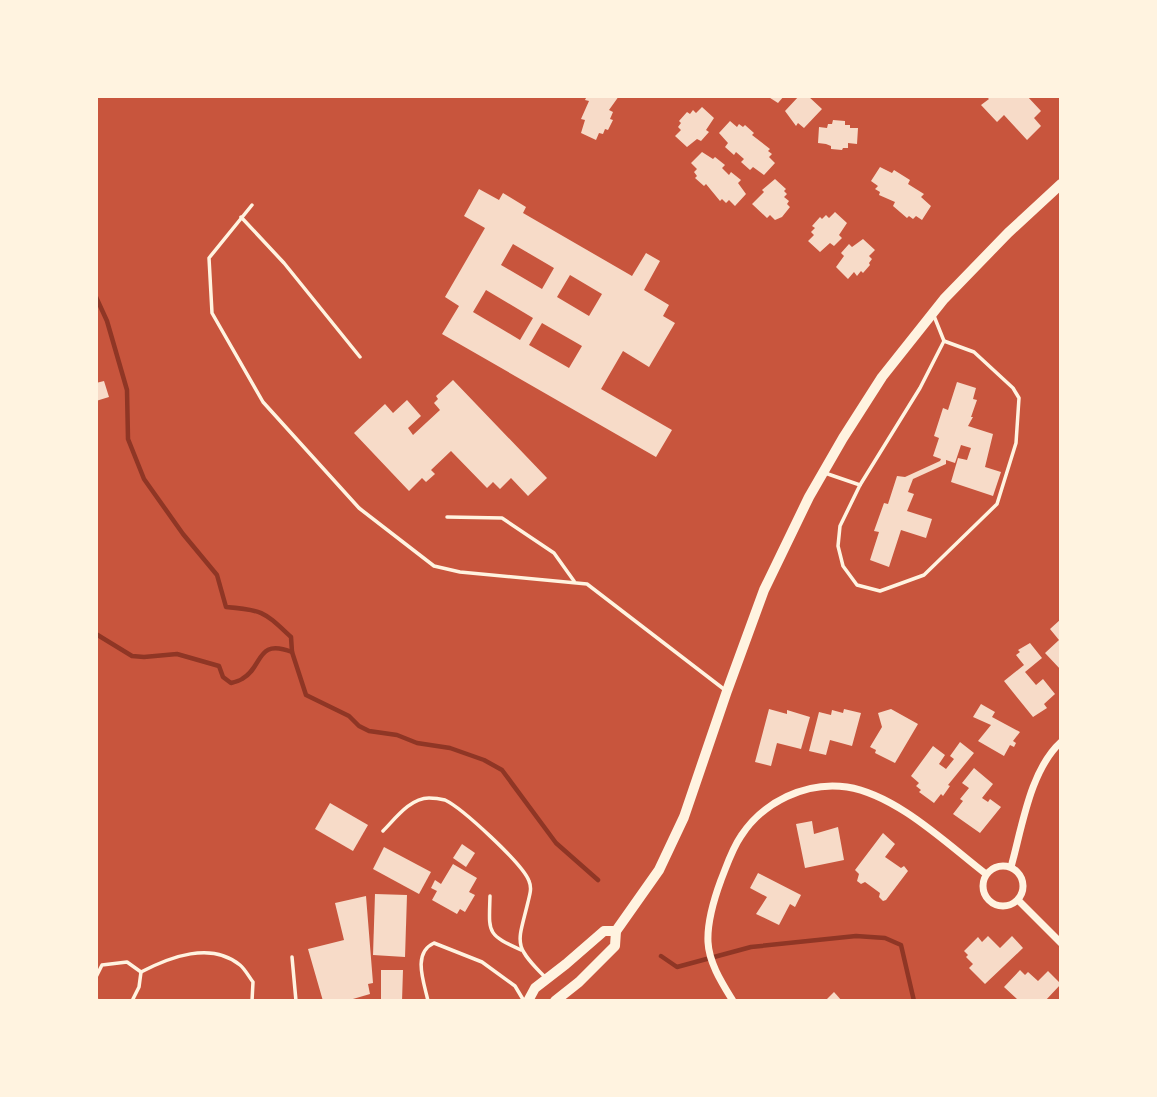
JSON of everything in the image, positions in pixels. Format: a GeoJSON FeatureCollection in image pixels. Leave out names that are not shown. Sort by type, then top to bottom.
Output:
{"type":"FeatureCollection","features":[{"type":"Feature","properties":{"kind":"street"},"geometry":{"type":"LineString","coordinates":[[555,1001],[579,982],[615,946],[616,931],[659,870],[691,799],[727,691],[778,559],[823,473],[870,394],[933,313],[1008,233],[1061,184]]}},
{"type":"Feature","properties":{"kind":"street"},"geometry":{"type":"LineString","coordinates":[[1011,867],[1037,776],[1061,742]]}},
{"type":"Feature","properties":{"kind":"street"},"geometry":{"type":"LineString","coordinates":[[733,1001],[715,968],[709,949],[709,917],[739,838],[767,807],[801,791],[820,787],[845,787],[877,796],[908,815],[986,874]]}},
{"type":"Feature","properties":{"kind":"street"},"geometry":{"type":"LineString","coordinates":[[997,866],[1011,867],[1023,879],[1023,891],[1018,900],[1006,906],[999,906],[988,900],[982,887],[986,874],[997,866]]}},
{"type":"Feature","properties":{"kind":"street"},"geometry":{"type":"LineString","coordinates":[[1018,900],[1061,943]]}},
{"type":"Feature","properties":{"kind":"street"},"geometry":{"type":"LineString","coordinates":[[526,1001],[534,988],[604,931],[616,931]]}},
{"type":"Feature","properties":{"kind":"lane"},"geometry":{"type":"LineString","coordinates":[[252,205],[209,258],[212,313],[263,402],[359,508],[434,566],[460,572],[587,584],[727,691]]}},
{"type":"Feature","properties":{"kind":"lane"},"geometry":{"type":"LineString","coordinates":[[241,217],[284,263],[360,357]]}},
{"type":"Feature","properties":{"kind":"lane"},"geometry":{"type":"LineString","coordinates":[[933,313],[944,341],[974,352],[1013,388],[1019,398],[1016,443],[997,504],[924,575],[880,591],[857,585],[843,566],[838,546],[840,526],[860,485],[920,388],[944,341]]}},
{"type":"Feature","properties":{"kind":"lane"},"geometry":{"type":"LineString","coordinates":[[823,473],[860,485]]}},
{"type":"Feature","properties":{"kind":"lane"},"geometry":{"type":"LineString","coordinates":[[447,517],[502,518],[554,553],[575,583]]}},
{"type":"Feature","properties":{"kind":"lane"},"geometry":{"type":"LineString","coordinates":[[383,831],[415,801],[428,798],[443,800],[461,811],[522,867],[529,880],[531,891],[520,939],[521,950],[524,957],[547,978]]}},
{"type":"Feature","properties":{"kind":"lane"},"geometry":{"type":"LineString","coordinates":[[490,896],[489,928],[494,936],[521,950]]}},
{"type":"Feature","properties":{"kind":"lane"},"geometry":{"type":"LineString","coordinates":[[428,1001],[421,969],[422,951],[434,943],[482,962],[515,986],[526,1001]]}},
{"type":"Feature","properties":{"kind":"lane"},"geometry":{"type":"LineString","coordinates":[[141,972],[167,958],[215,952],[240,965],[253,982],[252,1001]]}},
{"type":"Feature","properties":{"kind":"lane"},"geometry":{"type":"LineString","coordinates":[[292,957],[296,1001]]}},
{"type":"Feature","properties":{"kind":"lane"},"geometry":{"type":"LineString","coordinates":[[96,977],[102,965],[127,962],[141,972]]}},
{"type":"Feature","properties":{"kind":"lane"},"geometry":{"type":"LineString","coordinates":[[132,1001],[139,987],[141,972]]}},
{"type":"Feature","properties":{"kind":"building"},"geometry":{"type":"Polygon","coordinates":[[[587,96],[619,96],[609,110],[613,112],[610,119],[613,120],[608,130],[605,129],[603,134],[599,133],[596,140],[581,133],[585,120],[581,119],[589,101],[585,100],[587,96]]]}},
{"type":"Feature","properties":{"kind":"building"},"geometry":{"type":"Polygon","coordinates":[[[767,96],[784,96],[778,103],[767,96]]]}},
{"type":"Feature","properties":{"kind":"building"},"geometry":{"type":"Polygon","coordinates":[[[799,96],[808,96],[822,109],[804,128],[798,123],[796,126],[785,111],[799,96]]]}},
{"type":"Feature","properties":{"kind":"building"},"geometry":{"type":"Polygon","coordinates":[[[986,96],[1027,96],[1041,111],[1034,118],[1041,126],[1027,140],[1004,115],[997,122],[981,105],[989,99],[986,96]]]}},
{"type":"Feature","properties":{"kind":"building"},"geometry":{"type":"Polygon","coordinates":[[[702,107],[714,118],[706,130],[709,132],[701,141],[697,139],[687,147],[675,136],[681,130],[678,127],[681,123],[679,121],[687,112],[690,114],[693,110],[696,113],[702,107]]]}},
{"type":"Feature","properties":{"kind":"building"},"geometry":{"type":"Polygon","coordinates":[[[833,120],[845,121],[845,125],[850,125],[850,128],[858,128],[857,144],[848,143],[848,148],[842,150],[831,149],[831,146],[818,143],[819,127],[827,128],[833,120]]]}},
{"type":"Feature","properties":{"kind":"building"},"geometry":{"type":"Polygon","coordinates":[[[730,121],[737,127],[739,124],[743,127],[745,125],[754,133],[752,135],[770,149],[768,151],[772,154],[769,157],[775,163],[764,175],[753,167],[750,170],[741,162],[744,159],[725,147],[728,143],[719,133],[730,121]]]}},
{"type":"Feature","properties":{"kind":"building"},"geometry":{"type":"Polygon","coordinates":[[[702,152],[713,159],[715,157],[725,165],[722,168],[729,175],[731,172],[741,180],[738,183],[746,194],[735,206],[729,200],[726,203],[722,199],[720,201],[706,184],[704,186],[695,178],[697,176],[694,172],[697,169],[691,163],[702,152]]]}},
{"type":"Feature","properties":{"kind":"building"},"geometry":{"type":"Polygon","coordinates":[[[880,167],[892,173],[894,170],[910,180],[908,184],[924,194],[921,197],[931,206],[922,220],[916,216],[913,219],[909,216],[907,218],[893,206],[895,202],[879,195],[880,192],[875,189],[878,186],[871,181],[880,167]]]}},
{"type":"Feature","properties":{"kind":"building"},"geometry":{"type":"Polygon","coordinates":[[[775,179],[786,189],[784,191],[787,194],[784,197],[789,201],[787,204],[790,207],[782,217],[775,220],[770,215],[767,218],[752,204],[764,192],[762,190],[775,179]]]}},
{"type":"Feature","properties":{"kind":"building"},"geometry":{"type":"Polygon","coordinates":[[[479,189],[499,200],[503,193],[526,207],[523,213],[632,276],[646,253],[660,261],[644,290],[669,305],[663,316],[675,323],[649,367],[623,351],[601,389],[672,430],[656,457],[442,334],[459,306],[445,297],[485,228],[464,216],[479,189]],[[513,244],[501,265],[542,289],[554,268],[513,244]],[[570,275],[557,297],[589,316],[602,294],[570,275]],[[486,290],[473,312],[520,340],[533,318],[486,290]],[[542,323],[529,345],[569,368],[582,346],[542,323]]]}},
{"type":"Feature","properties":{"kind":"building"},"geometry":{"type":"Polygon","coordinates":[[[835,212],[847,223],[839,235],[842,238],[834,246],[830,243],[820,252],[808,241],[814,235],[811,232],[815,228],[812,226],[820,217],[822,219],[826,215],[829,218],[835,212]]]}},
{"type":"Feature","properties":{"kind":"building"},"geometry":{"type":"Polygon","coordinates":[[[863,239],[875,250],[869,256],[872,259],[870,265],[863,273],[861,271],[857,276],[854,272],[848,279],[836,267],[844,256],[841,253],[849,244],[852,247],[863,239]]]}},
{"type":"Feature","properties":{"kind":"building"},"geometry":{"type":"Polygon","coordinates":[[[453,380],[547,478],[528,496],[511,478],[500,489],[493,482],[487,488],[451,451],[431,470],[435,474],[426,482],[422,478],[409,491],[354,433],[385,404],[393,413],[407,400],[421,416],[408,428],[413,435],[440,410],[434,403],[438,399],[436,396],[453,380]]]}},
{"type":"Feature","properties":{"kind":"building"},"geometry":{"type":"Polygon","coordinates":[[[104,381],[109,397],[96,401],[96,383],[104,381]]]}},
{"type":"Feature","properties":{"kind":"building"},"geometry":{"type":"Polygon","coordinates":[[[957,382],[976,388],[973,399],[977,400],[968,426],[993,434],[985,467],[1001,472],[993,496],[951,482],[958,458],[967,460],[971,448],[961,445],[955,463],[946,460],[946,464],[913,479],[908,492],[914,494],[907,511],[932,519],[926,538],[901,530],[889,567],[870,560],[879,532],[874,531],[884,503],[888,504],[897,476],[905,477],[941,459],[933,456],[939,438],[934,436],[943,408],[948,410],[957,382]]]}},
{"type":"Feature","properties":{"kind":"building"},"geometry":{"type":"Polygon","coordinates":[[[1061,619],[1061,670],[1045,653],[1059,640],[1050,629],[1061,619]]]}},
{"type":"Feature","properties":{"kind":"building"},"geometry":{"type":"Polygon","coordinates":[[[1030,643],[1042,658],[1025,672],[1036,685],[1043,679],[1055,694],[1044,704],[1047,708],[1033,717],[1004,681],[1024,665],[1016,655],[1020,652],[1018,650],[1030,643]]]}},
{"type":"Feature","properties":{"kind":"building"},"geometry":{"type":"Polygon","coordinates":[[[981,704],[995,712],[992,717],[1020,732],[1013,741],[1016,743],[1014,747],[1010,745],[1004,756],[978,741],[991,725],[973,717],[981,704]]]}},
{"type":"Feature","properties":{"kind":"building"},"geometry":{"type":"Polygon","coordinates":[[[769,709],[787,714],[787,710],[810,717],[801,749],[777,743],[771,766],[755,762],[769,709]]]}},
{"type":"Feature","properties":{"kind":"building"},"geometry":{"type":"Polygon","coordinates":[[[844,709],[861,713],[852,746],[830,740],[826,755],[809,751],[819,712],[831,715],[832,710],[843,713],[844,709]]]}},
{"type":"Feature","properties":{"kind":"building"},"geometry":{"type":"Polygon","coordinates":[[[891,709],[918,724],[895,763],[875,753],[876,750],[870,747],[882,727],[878,713],[891,709]]]}},
{"type":"Feature","properties":{"kind":"building"},"geometry":{"type":"Polygon","coordinates":[[[960,742],[974,753],[948,785],[950,786],[943,796],[941,794],[934,803],[919,792],[921,790],[916,786],[919,783],[911,776],[933,746],[945,755],[939,764],[946,769],[954,759],[950,756],[960,742]]]}},
{"type":"Feature","properties":{"kind":"building"},"geometry":{"type":"Polygon","coordinates":[[[974,768],[993,784],[982,798],[988,802],[990,799],[1001,807],[980,833],[953,814],[969,788],[962,783],[974,768]]]}},
{"type":"Feature","properties":{"kind":"building"},"geometry":{"type":"Polygon","coordinates":[[[330,803],[368,825],[353,851],[315,829],[330,803]]]}},
{"type":"Feature","properties":{"kind":"building"},"geometry":{"type":"Polygon","coordinates":[[[812,821],[814,834],[838,827],[844,860],[805,868],[796,824],[812,821]]]}},
{"type":"Feature","properties":{"kind":"building"},"geometry":{"type":"Polygon","coordinates":[[[883,833],[895,844],[885,857],[901,868],[904,866],[908,871],[883,901],[879,897],[880,893],[865,882],[861,884],[857,881],[859,874],[855,870],[883,833]]]}},
{"type":"Feature","properties":{"kind":"building"},"geometry":{"type":"Polygon","coordinates":[[[462,844],[475,853],[466,867],[453,858],[462,844]]]}},
{"type":"Feature","properties":{"kind":"building"},"geometry":{"type":"Polygon","coordinates":[[[384,847],[431,872],[419,894],[373,869],[384,847]]]}},
{"type":"Feature","properties":{"kind":"building"},"geometry":{"type":"Polygon","coordinates":[[[453,864],[477,878],[469,892],[475,895],[465,912],[460,909],[457,914],[432,900],[437,891],[431,888],[435,880],[441,884],[453,864]]]}},
{"type":"Feature","properties":{"kind":"building"},"geometry":{"type":"Polygon","coordinates":[[[758,873],[801,895],[795,907],[790,904],[779,925],[756,914],[767,897],[750,888],[758,873]]]}},
{"type":"Feature","properties":{"kind":"building"},"geometry":{"type":"Polygon","coordinates":[[[375,894],[407,895],[405,957],[373,955],[375,894]]]}},
{"type":"Feature","properties":{"kind":"building"},"geometry":{"type":"Polygon","coordinates":[[[366,896],[373,983],[368,984],[370,994],[346,1001],[323,1001],[308,949],[344,940],[335,903],[366,896]]]}},
{"type":"Feature","properties":{"kind":"building"},"geometry":{"type":"Polygon","coordinates":[[[988,936],[1000,948],[1012,936],[1023,948],[985,984],[969,968],[973,964],[964,951],[978,937],[982,942],[988,936]]]}},
{"type":"Feature","properties":{"kind":"building"},"geometry":{"type":"Polygon","coordinates":[[[381,970],[403,970],[402,1001],[381,1001],[381,970]]]}},
{"type":"Feature","properties":{"kind":"building"},"geometry":{"type":"Polygon","coordinates":[[[1020,970],[1025,975],[1028,972],[1038,981],[1048,971],[1061,984],[1045,1001],[1015,1001],[1017,999],[1004,987],[1020,970]]]}},
{"type":"Feature","properties":{"kind":"building"},"geometry":{"type":"Polygon","coordinates":[[[834,992],[842,1001],[825,1001],[834,992]]]}},
{"type":"Feature","properties":{"kind":"waterway"},"geometry":{"type":"LineString","coordinates":[[96,297],[107,321],[127,390],[128,439],[144,479],[183,534],[217,575],[226,607],[248,609],[263,614],[291,637],[292,652],[306,695],[349,716],[369,731],[450,748],[484,760],[502,770],[556,843],[598,880]]}},
{"type":"Feature","properties":{"kind":"waterway"},"geometry":{"type":"LineString","coordinates":[[96,634],[132,656],[177,654],[219,666],[223,677],[231,683],[249,674],[266,651],[280,649],[292,652]]}},
{"type":"Feature","properties":{"kind":"waterway"},"geometry":{"type":"LineString","coordinates":[[661,956],[677,967],[751,947],[856,936],[885,938],[901,945],[914,1001]]}}]}
